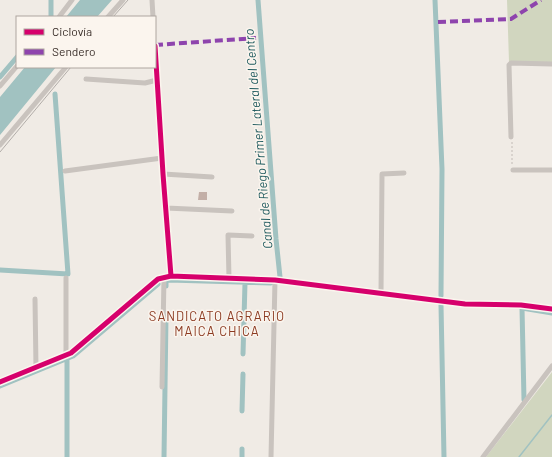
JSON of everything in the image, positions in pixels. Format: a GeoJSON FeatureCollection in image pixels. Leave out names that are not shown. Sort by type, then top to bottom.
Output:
{"type":"FeatureCollection","features":[{"type":"Feature","properties":{"kind":"street"},"geometry":{"type":"LineString","coordinates":[[60,16],[72,0]]}},
{"type":"Feature","properties":{"kind":"street"},"geometry":{"type":"LineString","coordinates":[[109,16],[123,0]]}},
{"type":"Feature","properties":{"kind":"street"},"geometry":{"type":"LineString","coordinates":[[152,0],[153,16]]}},
{"type":"Feature","properties":{"kind":"street"},"geometry":{"type":"LineString","coordinates":[[156,63],[171,276]]}},
{"type":"Feature","properties":{"kind":"street"},"geometry":{"type":"LineString","coordinates":[[512,137],[509,65],[552,64]]}},
{"type":"Feature","properties":{"kind":"street"},"geometry":{"type":"LineString","coordinates":[[0,86],[16,67]]}},
{"type":"Feature","properties":{"kind":"street"},"geometry":{"type":"LineString","coordinates":[[0,145],[65,68]]}},
{"type":"Feature","properties":{"kind":"street"},"geometry":{"type":"LineString","coordinates":[[86,79],[145,83],[157,80]]}},
{"type":"Feature","properties":{"kind":"street"},"geometry":{"type":"LineString","coordinates":[[64,170],[162,158]]}},
{"type":"Feature","properties":{"kind":"street"},"geometry":{"type":"LineString","coordinates":[[512,170],[552,170]]}},
{"type":"Feature","properties":{"kind":"street"},"geometry":{"type":"LineString","coordinates":[[381,294],[382,174],[404,173]]}},
{"type":"Feature","properties":{"kind":"street"},"geometry":{"type":"LineString","coordinates":[[163,174],[212,176]]}},
{"type":"Feature","properties":{"kind":"street"},"geometry":{"type":"LineString","coordinates":[[166,208],[232,211]]}},
{"type":"Feature","properties":{"kind":"street"},"geometry":{"type":"LineString","coordinates":[[229,278],[228,235],[252,236]]}},
{"type":"Feature","properties":{"kind":"street"},"geometry":{"type":"LineString","coordinates":[[0,382],[71,353],[158,279],[171,276],[275,280],[465,304],[521,305],[552,309]]}},
{"type":"Feature","properties":{"kind":"street"},"geometry":{"type":"LineString","coordinates":[[162,387],[164,277]]}},
{"type":"Feature","properties":{"kind":"street"},"geometry":{"type":"LineString","coordinates":[[66,278],[66,355]]}},
{"type":"Feature","properties":{"kind":"street"},"geometry":{"type":"LineString","coordinates":[[271,457],[275,280]]}},
{"type":"Feature","properties":{"kind":"street"},"geometry":{"type":"LineString","coordinates":[[35,300],[36,368]]}},
{"type":"Feature","properties":{"kind":"street"},"geometry":{"type":"LineString","coordinates":[[483,457],[552,366]]}},
{"type":"Feature","properties":{"kind":"path"},"geometry":{"type":"LineString","coordinates":[[512,137],[512,170]]}},
{"type":"Feature","properties":{"kind":"green space"},"geometry":{"type":"Polygon","coordinates":[[[507,0],[552,0],[552,63],[509,62],[507,0]]]}},
{"type":"Feature","properties":{"kind":"green space"},"geometry":{"type":"Polygon","coordinates":[[[552,372],[552,457],[486,457],[552,372]]]}},
{"type":"Feature","properties":{"kind":"water"},"geometry":{"type":"Polygon","coordinates":[[[80,0],[112,0],[98,16],[67,16],[80,0]]]}},
{"type":"Feature","properties":{"kind":"water"},"geometry":{"type":"Polygon","coordinates":[[[24,68],[55,68],[0,135],[0,97],[24,68]]]}},
{"type":"Feature","properties":{"kind":"building"},"geometry":{"type":"Polygon","coordinates":[[[199,192],[207,192],[207,200],[198,200],[199,192]]]}},
{"type":"Feature","properties":{"kind":"waterway"},"geometry":{"type":"LineString","coordinates":[[51,0],[51,16]]}},
{"type":"Feature","properties":{"kind":"waterway","name":"Canal de Riego Primer Lateral del Centro"},"geometry":{"type":"LineString","coordinates":[[258,0],[280,277]]}},
{"type":"Feature","properties":{"kind":"waterway"},"geometry":{"type":"LineString","coordinates":[[435,0],[442,169],[441,296]]}},
{"type":"Feature","properties":{"kind":"waterway"},"geometry":{"type":"LineString","coordinates":[[0,77],[16,58]]}},
{"type":"Feature","properties":{"kind":"waterway"},"geometry":{"type":"LineString","coordinates":[[0,270],[68,274],[55,94]]}},
{"type":"Feature","properties":{"kind":"waterway","name":"Canal de Riego Primer Lateral del Centro"},"geometry":{"type":"LineString","coordinates":[[166,286],[166,281],[169,280],[271,283]]}},
{"type":"Feature","properties":{"kind":"waterway"},"geometry":{"type":"LineString","coordinates":[[243,354],[245,283]]}},
{"type":"Feature","properties":{"kind":"waterway","name":"Canal de Riego Primer Lateral del Centro"},"geometry":{"type":"LineString","coordinates":[[0,386],[73,356],[158,284]]}},
{"type":"Feature","properties":{"kind":"waterway"},"geometry":{"type":"LineString","coordinates":[[441,305],[444,457]]}},
{"type":"Feature","properties":{"kind":"waterway"},"geometry":{"type":"LineString","coordinates":[[524,400],[522,308],[552,313]]}},
{"type":"Feature","properties":{"kind":"waterway"},"geometry":{"type":"LineString","coordinates":[[164,457],[166,316]]}},
{"type":"Feature","properties":{"kind":"waterway"},"geometry":{"type":"LineString","coordinates":[[67,358],[67,457]]}},
{"type":"Feature","properties":{"kind":"waterway"},"geometry":{"type":"LineString","coordinates":[[242,411],[243,374]]}},
{"type":"Feature","properties":{"kind":"waterway"},"geometry":{"type":"LineString","coordinates":[[519,457],[552,415]]}},
{"type":"Feature","properties":{"kind":"waterway"},"geometry":{"type":"LineString","coordinates":[[242,449],[242,457]]}},
{"type":"Feature","properties":{"kind":"tram line"},"geometry":{"type":"LineString","coordinates":[[114,16],[128,0]]}},
{"type":"Feature","properties":{"kind":"tram line"},"geometry":{"type":"LineString","coordinates":[[0,152],[70,68]]}},
{"type":"Feature","properties":{"kind":"marked path"},"geometry":{"type":"LineString","coordinates":[[438,22],[511,19],[541,0]]}},
{"type":"Feature","properties":{"kind":"marked path"},"geometry":{"type":"LineString","coordinates":[[156,45],[256,38]]}},
{"type":"Feature","properties":{"kind":"cycle path"},"geometry":{"type":"LineString","coordinates":[[156,62],[171,276]]}},
{"type":"Feature","properties":{"kind":"cycle path"},"geometry":{"type":"LineString","coordinates":[[0,382],[71,353],[158,279],[171,276],[275,280],[465,304],[521,305],[552,309]]}},
{"type":"Feature","properties":{"kind":"district","name":"SANDICATO AGRARIO MAICA CHICA"},"geometry":{"type":"Point","coordinates":[217,324]}}]}
